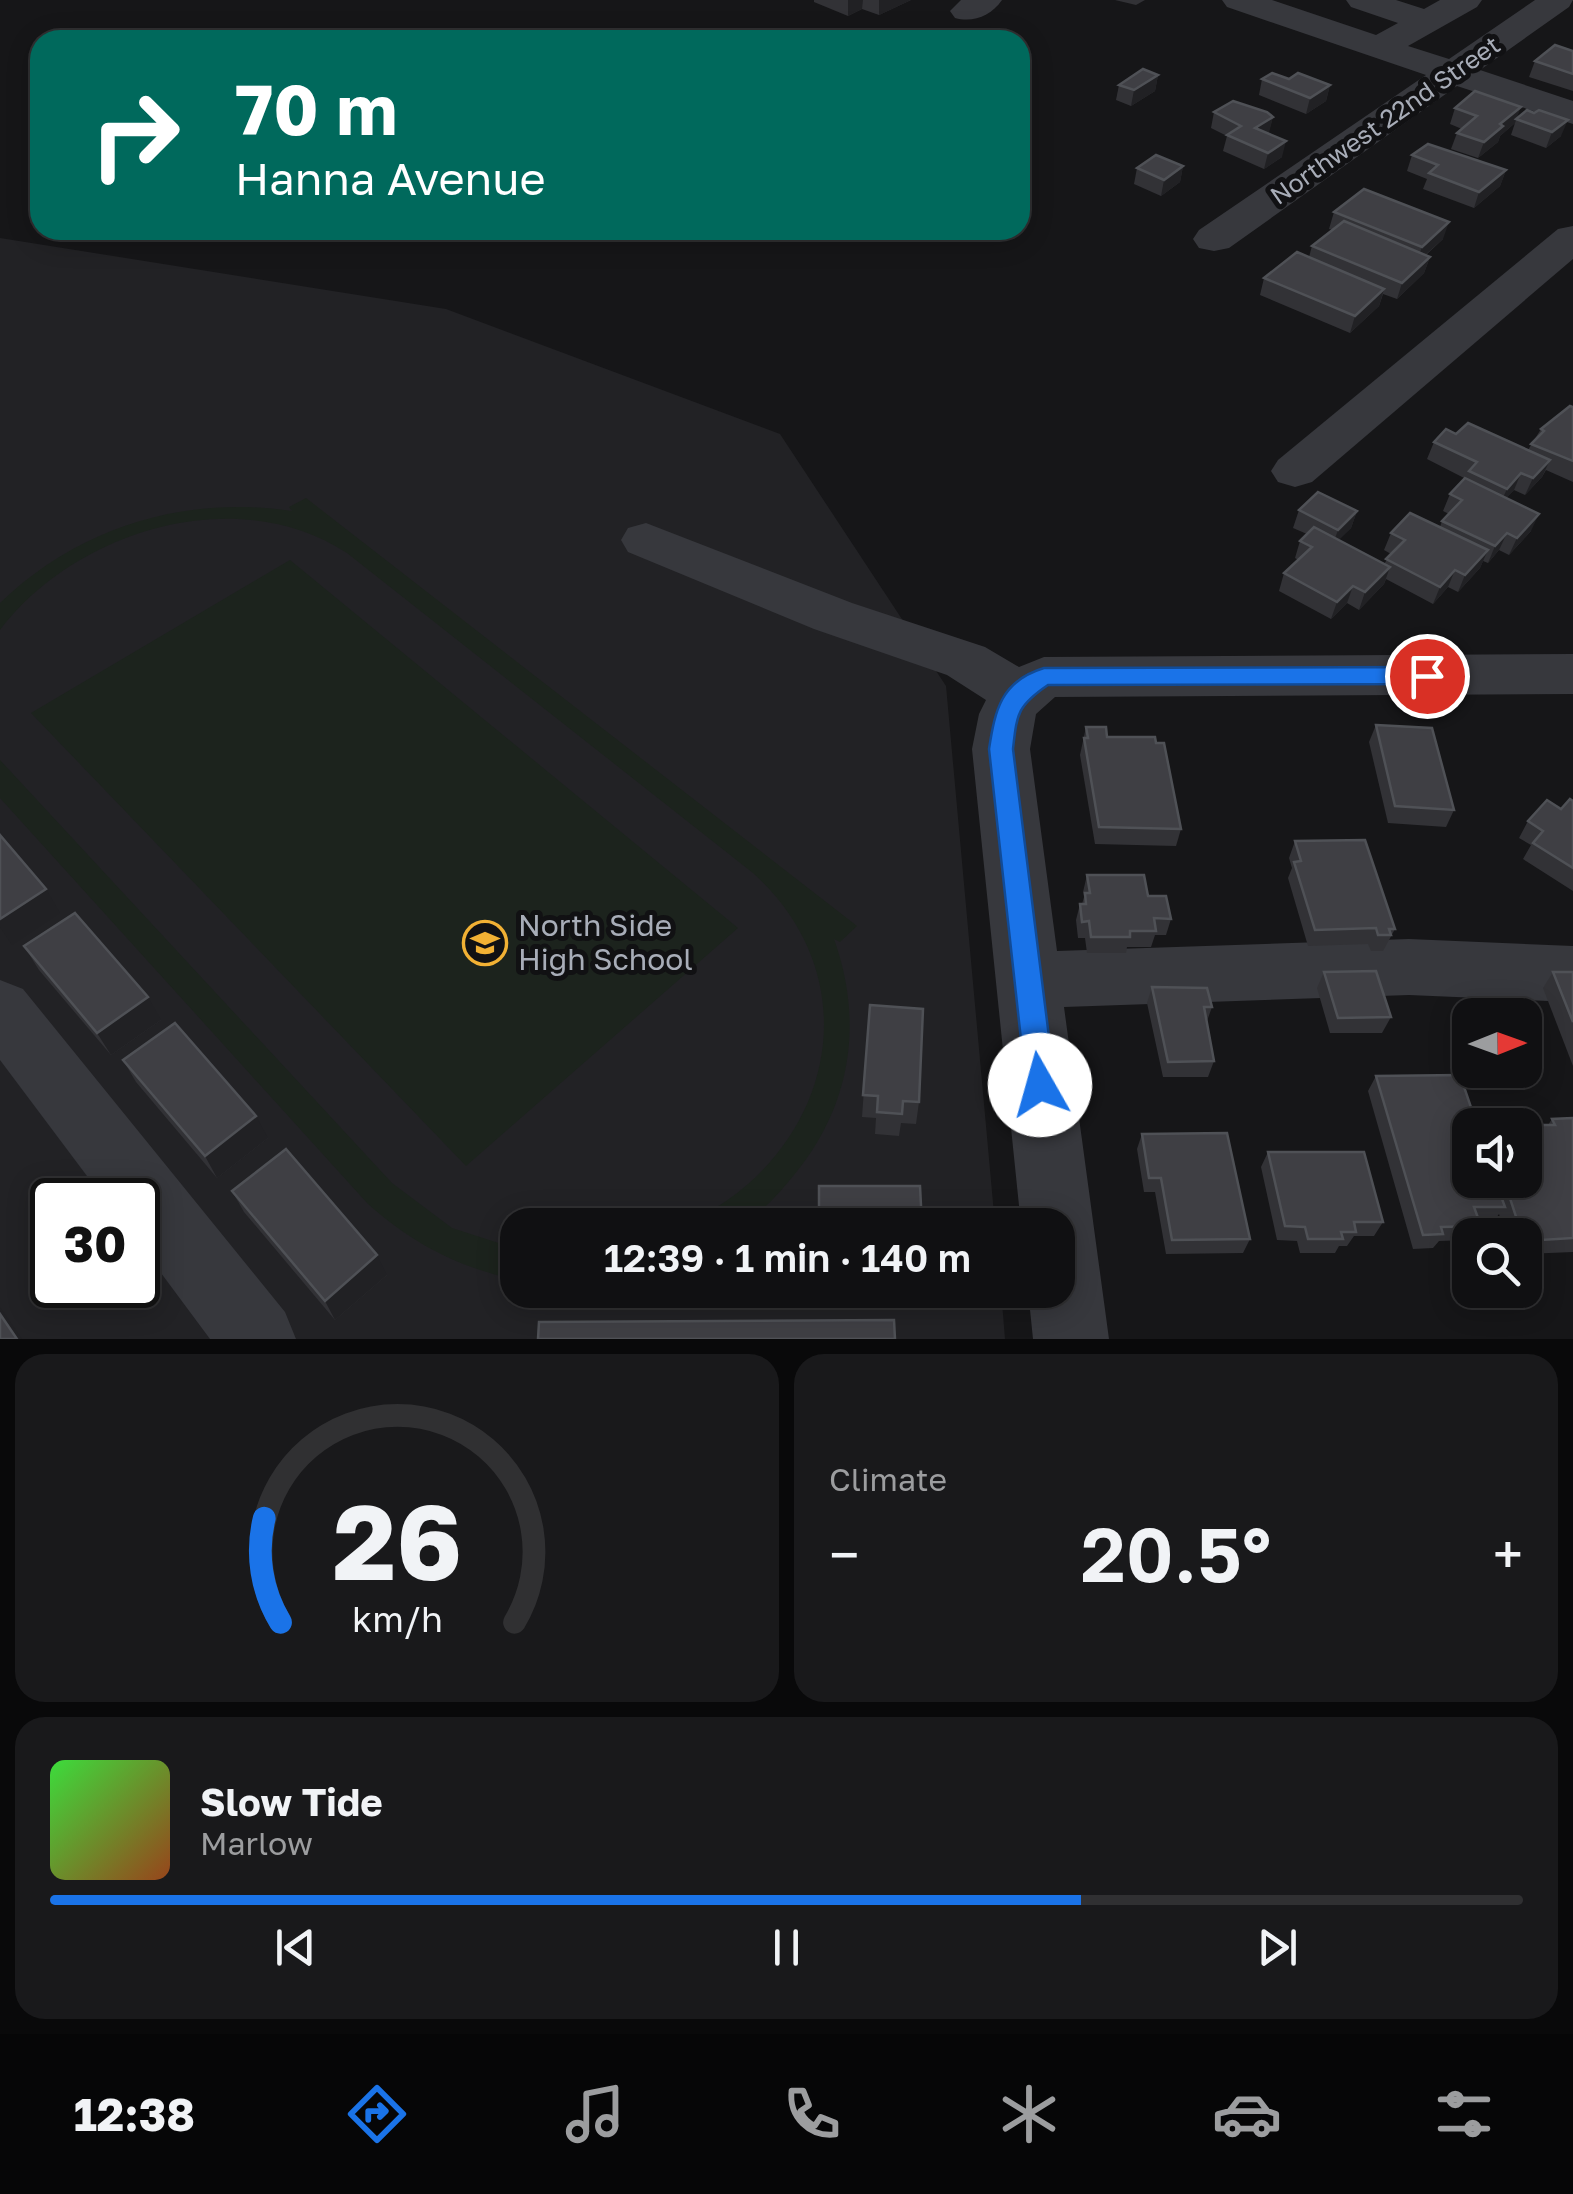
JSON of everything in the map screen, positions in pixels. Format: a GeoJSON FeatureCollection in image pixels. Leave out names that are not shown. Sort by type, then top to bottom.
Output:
{"type":"FeatureCollection","features":[{"type":"Feature","properties":{"kind":"street"},"geometry":{"type":"LineString","coordinates":[[1240,0],[1573,114]]}},
{"type":"Feature","properties":{"kind":"street"},"geometry":{"type":"LineString","coordinates":[[1364,0],[1426,22]]}},
{"type":"Feature","properties":{"kind":"street"},"geometry":{"type":"LineString","coordinates":[[1380,46],[1464,0]]}},
{"type":"Feature","properties":{"kind":"street","name":"Northwest 22nd Street"},"geometry":{"type":"LineString","coordinates":[[1214,240],[1557,0]]}},
{"type":"Feature","properties":{"kind":"street"},"geometry":{"type":"LineString","coordinates":[[1295,471],[1573,238]]}},
{"type":"Feature","properties":{"kind":"street"},"geometry":{"type":"LineString","coordinates":[[646,540],[833,616],[966,661],[1013,701]]}},
{"type":"Feature","properties":{"kind":"street"},"geometry":{"type":"LineString","coordinates":[[1055,1208],[1001,749],[1013,701],[1044,677],[1554,674],[1573,631]]}},
{"type":"Feature","properties":{"kind":"street"},"geometry":{"type":"LineString","coordinates":[[1028,980],[1408,968],[1573,974]]}},
{"type":"Feature","properties":{"kind":"street"},"geometry":{"type":"LineString","coordinates":[[0,1009],[258,1339]]}},
{"type":"Feature","properties":{"kind":"street"},"geometry":{"type":"LineString","coordinates":[[1066,1308],[1070,1339]]}},
{"type":"Feature","properties":{"kind":"shaded area","name":"North Side High School"},"geometry":{"type":"Polygon","coordinates":[[[0,238],[446,309],[780,434],[946,686],[993,1208],[500,1208],[500,1308],[1002,1308],[1005,1339],[0,1339],[0,238]]]}},
{"type":"Feature","properties":{"kind":"shaded area"},"geometry":{"type":"Polygon","coordinates":[[[306,498],[857,926],[840,942],[834,939],[843,970],[850,1032],[840,1092],[813,1148],[763,1208],[712,1208],[733,1196],[773,1159],[802,1115],[819,1067],[824,1017],[815,966],[792,918],[753,873],[347,553],[304,532],[257,521],[209,519],[161,527],[114,543],[71,566],[32,595],[0,630],[0,603],[64,554],[99,536],[173,513],[252,507],[292,511],[289,507],[306,498]]]}},
{"type":"Feature","properties":{"kind":"shaded area"},"geometry":{"type":"Polygon","coordinates":[[[290,560],[738,928],[466,1166],[31,713],[290,560]]]}},
{"type":"Feature","properties":{"kind":"shaded area"},"geometry":{"type":"Polygon","coordinates":[[[0,760],[392,1183],[452,1228],[500,1244],[500,1275],[437,1252],[368,1204],[0,798],[0,760]]]}},
{"type":"Feature","properties":{"kind":"building"},"geometry":{"type":"Polygon","coordinates":[[[1555,45],[1573,51],[1573,74],[1535,61],[1555,45]]]}},
{"type":"Feature","properties":{"kind":"building"},"geometry":{"type":"Polygon","coordinates":[[[1143,69],[1158,75],[1134,90],[1119,85],[1143,69]]]}},
{"type":"Feature","properties":{"kind":"building"},"geometry":{"type":"Polygon","coordinates":[[[1272,73],[1289,79],[1298,73],[1330,85],[1310,98],[1262,79],[1272,73]]]}},
{"type":"Feature","properties":{"kind":"building"},"geometry":{"type":"Polygon","coordinates":[[[1475,91],[1521,107],[1484,142],[1457,133],[1477,116],[1455,108],[1475,91]]]}},
{"type":"Feature","properties":{"kind":"building"},"geometry":{"type":"Polygon","coordinates":[[[1233,101],[1267,112],[1273,117],[1255,128],[1286,141],[1268,153],[1227,135],[1241,126],[1214,112],[1233,101]]]}},
{"type":"Feature","properties":{"kind":"building"},"geometry":{"type":"Polygon","coordinates":[[[1527,110],[1568,120],[1552,132],[1516,119],[1527,110]]]}},
{"type":"Feature","properties":{"kind":"building"},"geometry":{"type":"Polygon","coordinates":[[[1428,144],[1506,170],[1479,192],[1429,173],[1438,165],[1412,155],[1428,144]]]}},
{"type":"Feature","properties":{"kind":"building"},"geometry":{"type":"Polygon","coordinates":[[[1156,155],[1183,166],[1164,180],[1137,168],[1156,155]]]}},
{"type":"Feature","properties":{"kind":"building"},"geometry":{"type":"Polygon","coordinates":[[[1364,189],[1449,222],[1422,247],[1334,212],[1364,189]]]}},
{"type":"Feature","properties":{"kind":"building"},"geometry":{"type":"Polygon","coordinates":[[[1344,221],[1430,257],[1402,283],[1312,246],[1344,221]]]}},
{"type":"Feature","properties":{"kind":"building"},"geometry":{"type":"Polygon","coordinates":[[[1297,252],[1384,289],[1355,316],[1264,278],[1297,252]]]}},
{"type":"Feature","properties":{"kind":"building"},"geometry":{"type":"Polygon","coordinates":[[[1570,406],[1573,461],[1531,444],[1544,431],[1541,429],[1570,406]]]}},
{"type":"Feature","properties":{"kind":"building"},"geometry":{"type":"Polygon","coordinates":[[[1468,423],[1550,460],[1533,478],[1521,473],[1507,489],[1469,471],[1477,462],[1434,442],[1446,429],[1456,434],[1468,423]]]}},
{"type":"Feature","properties":{"kind":"building"},"geometry":{"type":"Polygon","coordinates":[[[1465,478],[1539,514],[1517,538],[1507,533],[1495,546],[1442,521],[1462,500],[1450,494],[1465,478]]]}},
{"type":"Feature","properties":{"kind":"building"},"geometry":{"type":"Polygon","coordinates":[[[1318,492],[1357,511],[1338,530],[1299,510],[1318,492]]]}},
{"type":"Feature","properties":{"kind":"building"},"geometry":{"type":"Polygon","coordinates":[[[1410,513],[1488,550],[1465,575],[1455,570],[1440,587],[1386,559],[1405,540],[1391,533],[1410,513]]]}},
{"type":"Feature","properties":{"kind":"building"},"geometry":{"type":"Polygon","coordinates":[[[1314,527],[1390,567],[1365,592],[1353,586],[1337,602],[1284,573],[1312,547],[1300,541],[1314,527]]]}},
{"type":"Feature","properties":{"kind":"building"},"geometry":{"type":"Polygon","coordinates":[[[1376,725],[1432,728],[1454,810],[1395,806],[1376,725]]]}},
{"type":"Feature","properties":{"kind":"building"},"geometry":{"type":"Polygon","coordinates":[[[1086,727],[1106,727],[1107,737],[1155,737],[1156,743],[1164,743],[1181,829],[1099,827],[1084,738],[1088,738],[1086,727]]]}},
{"type":"Feature","properties":{"kind":"building"},"geometry":{"type":"Polygon","coordinates":[[[1570,799],[1573,868],[1533,843],[1543,831],[1528,821],[1547,800],[1561,809],[1570,799]]]}},
{"type":"Feature","properties":{"kind":"building"},"geometry":{"type":"Polygon","coordinates":[[[0,835],[46,889],[0,919],[0,835]]]}},
{"type":"Feature","properties":{"kind":"building"},"geometry":{"type":"Polygon","coordinates":[[[1365,840],[1395,929],[1389,929],[1391,935],[1378,935],[1376,928],[1315,930],[1294,862],[1301,861],[1295,841],[1365,840]]]}},
{"type":"Feature","properties":{"kind":"building"},"geometry":{"type":"Polygon","coordinates":[[[1087,875],[1144,875],[1148,896],[1166,896],[1171,919],[1154,918],[1156,931],[1130,931],[1130,937],[1091,937],[1089,921],[1082,922],[1080,904],[1086,904],[1085,893],[1090,893],[1087,875]]]}},
{"type":"Feature","properties":{"kind":"building"},"geometry":{"type":"Polygon","coordinates":[[[75,913],[148,997],[97,1033],[24,946],[75,913]]]}},
{"type":"Feature","properties":{"kind":"building"},"geometry":{"type":"Polygon","coordinates":[[[1376,971],[1391,1017],[1338,1018],[1324,972],[1376,971]]]}},
{"type":"Feature","properties":{"kind":"building"},"geometry":{"type":"Polygon","coordinates":[[[1553,972],[1573,972],[1573,1022],[1553,972]]]}},
{"type":"Feature","properties":{"kind":"building"},"geometry":{"type":"Polygon","coordinates":[[[1152,987],[1207,988],[1212,1007],[1204,1007],[1214,1061],[1168,1062],[1152,987]]]}},
{"type":"Feature","properties":{"kind":"building"},"geometry":{"type":"Polygon","coordinates":[[[870,1005],[923,1009],[919,1102],[903,1101],[902,1114],[877,1112],[878,1096],[863,1095],[870,1005]]]}},
{"type":"Feature","properties":{"kind":"building"},"geometry":{"type":"Polygon","coordinates":[[[175,1023],[256,1116],[205,1156],[123,1060],[175,1023]]]}},
{"type":"Feature","properties":{"kind":"building"},"geometry":{"type":"Polygon","coordinates":[[[1452,1075],[1452,1088],[1464,1088],[1471,1108],[1452,1108],[1452,1198],[1502,1198],[1505,1207],[1474,1207],[1478,1218],[1452,1218],[1452,1227],[1441,1227],[1443,1234],[1423,1235],[1376,1076],[1452,1075]]]}},
{"type":"Feature","properties":{"kind":"building"},"geometry":{"type":"Polygon","coordinates":[[[1573,1118],[1573,1238],[1542,1240],[1542,1218],[1516,1218],[1510,1198],[1542,1198],[1542,1125],[1555,1125],[1552,1119],[1573,1118]]]}},
{"type":"Feature","properties":{"kind":"building"},"geometry":{"type":"Polygon","coordinates":[[[1227,1133],[1250,1239],[1172,1240],[1161,1178],[1149,1178],[1142,1134],[1227,1133]]]}},
{"type":"Feature","properties":{"kind":"building"},"geometry":{"type":"Polygon","coordinates":[[[286,1149],[377,1255],[325,1301],[232,1191],[286,1149]]]}},
{"type":"Feature","properties":{"kind":"building"},"geometry":{"type":"Polygon","coordinates":[[[1268,1152],[1364,1152],[1383,1222],[1354,1222],[1356,1232],[1341,1232],[1343,1239],[1308,1239],[1305,1227],[1285,1226],[1268,1152]]]}},
{"type":"Feature","properties":{"kind":"building"},"geometry":{"type":"Polygon","coordinates":[[[819,1186],[920,1186],[921,1208],[819,1208],[819,1186]]]}},
{"type":"Feature","properties":{"kind":"building"},"geometry":{"type":"Polygon","coordinates":[[[0,1314],[17,1339],[0,1339],[0,1314]]]}},
{"type":"Feature","properties":{"kind":"building"},"geometry":{"type":"Polygon","coordinates":[[[894,1320],[895,1339],[538,1339],[539,1322],[894,1320]]]}},
{"type":"Feature","properties":{"kind":"place","name":"North Side High School"},"geometry":{"type":"Point","coordinates":[485,943]}},
{"type":"Feature","properties":{"kind":"route"},"geometry":{"type":"LineString","coordinates":[[1040,1085],[1001,749],[1006,710],[1019,693],[1044,677],[1427,676]]}}]}
